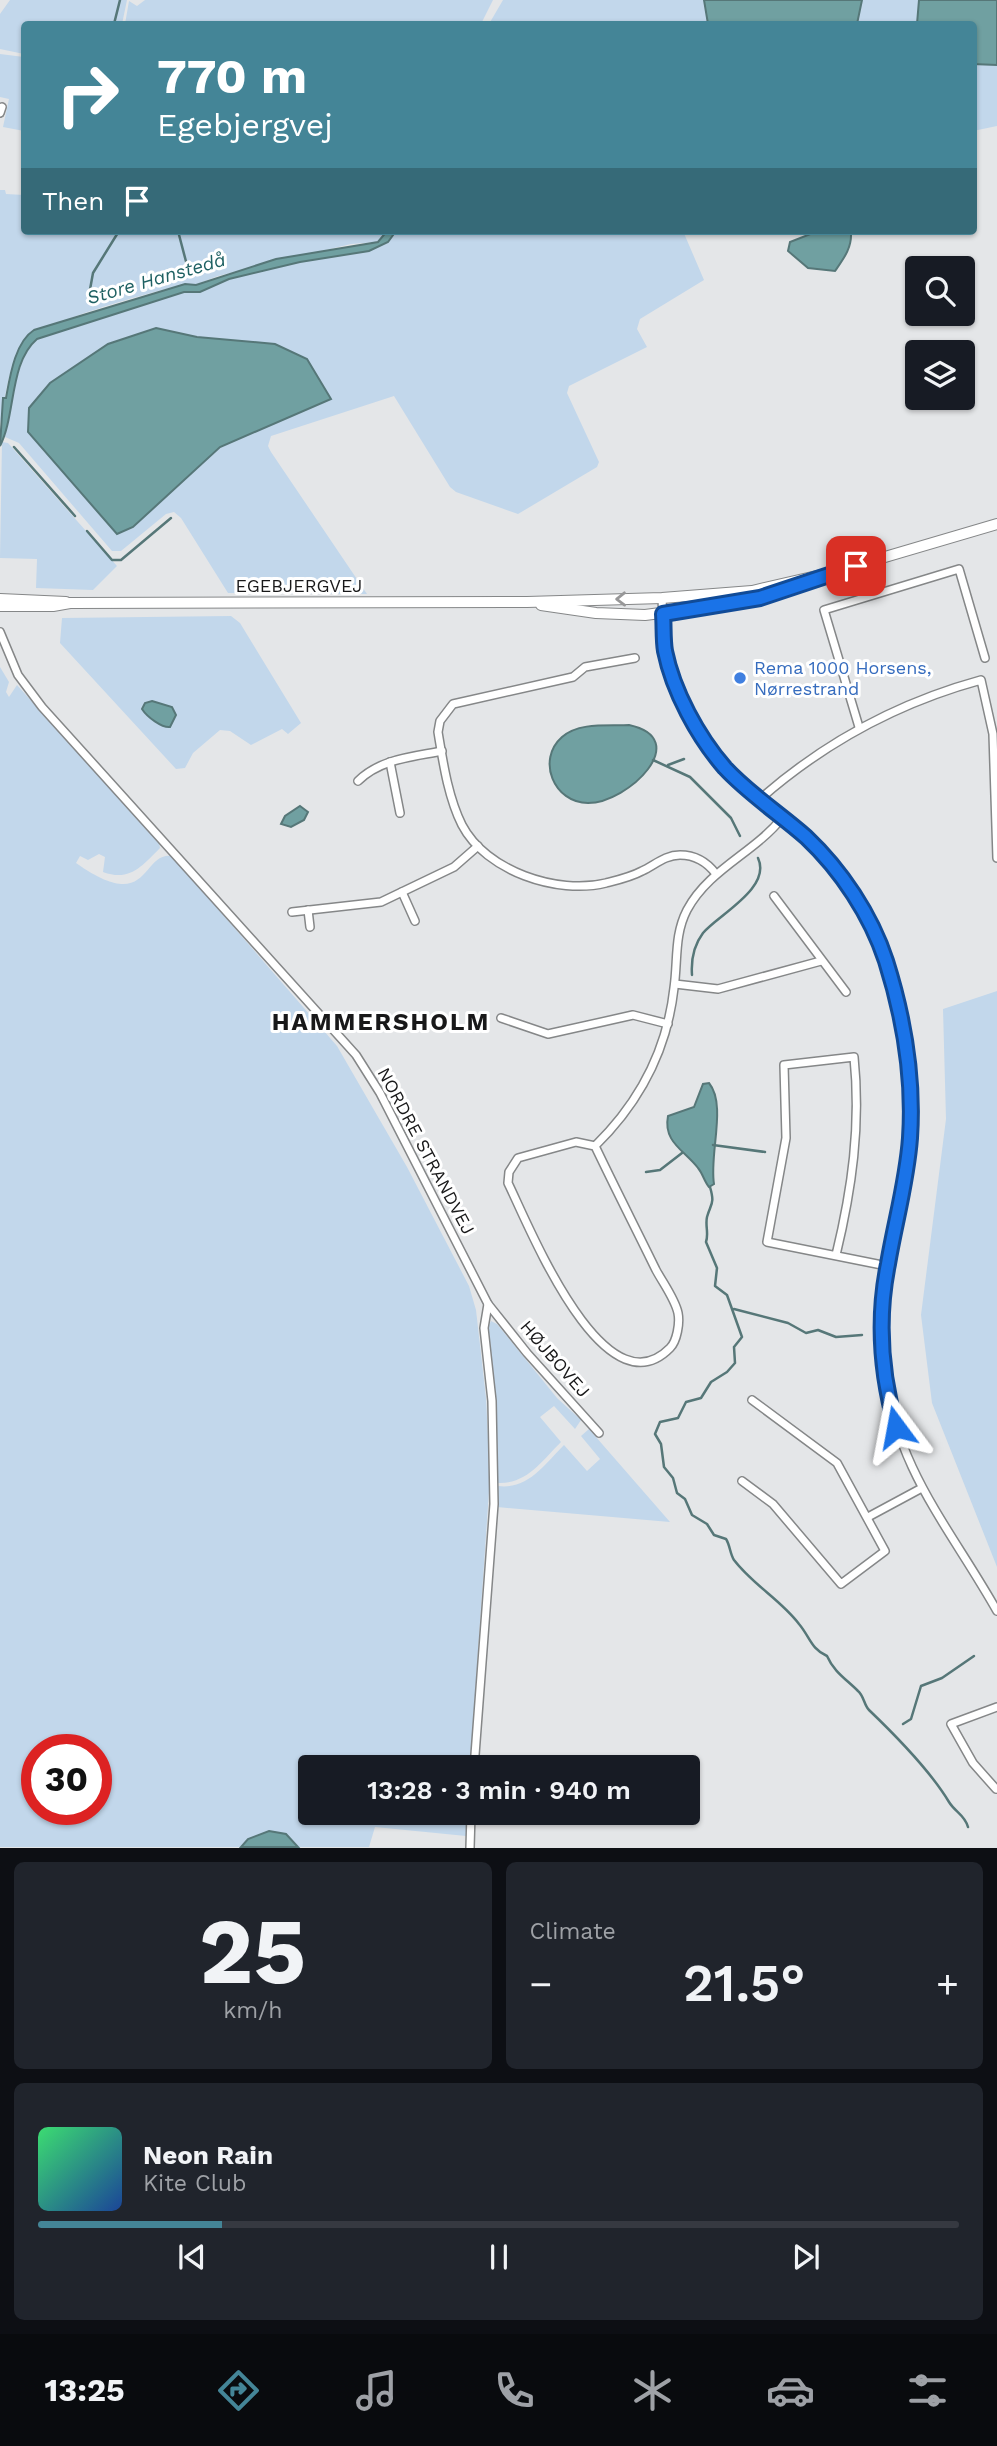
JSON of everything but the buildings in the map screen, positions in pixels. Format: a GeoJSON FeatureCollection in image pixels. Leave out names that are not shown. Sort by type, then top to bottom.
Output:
{"type":"FeatureCollection","features":[{"type":"Feature","properties":{"kind":"street","name":"EGEBJERGVEJ"},"geometry":{"type":"LineString","coordinates":[[0,606],[53,606],[70,603],[527,602],[662,598],[752,591],[834,572],[997,524]]}},
{"type":"Feature","properties":{"kind":"street"},"geometry":{"type":"LineString","coordinates":[[859,727],[824,610],[959,569],[985,658]]}},
{"type":"Feature","properties":{"kind":"street","name":"EGEBJERGVEJ"},"geometry":{"type":"LineString","coordinates":[[527,602],[596,614],[663,614],[760,598],[805,585],[834,572]]}},
{"type":"Feature","properties":{"kind":"street"},"geometry":{"type":"LineString","coordinates":[[663,614],[670,604],[743,595],[752,591]]}},
{"type":"Feature","properties":{"kind":"street"},"geometry":{"type":"LineString","coordinates":[[662,598],[665,649],[682,700],[725,768],[834,866],[864,912],[885,958],[899,1008],[907,1055],[910,1139],[887,1266],[881,1329],[884,1368],[902,1446],[920,1489],[997,1611]]}},
{"type":"Feature","properties":{"kind":"street","name":"EGEBJERGVEJ"},"geometry":{"type":"LineString","coordinates":[[0,599],[54,599],[70,603]]}},
{"type":"Feature","properties":{"kind":"street","name":"NORDRE STRANDVEJ"},"geometry":{"type":"LineString","coordinates":[[0,632],[18,675],[42,707],[356,1055],[380,1093],[488,1304]]}},
{"type":"Feature","properties":{"kind":"street"},"geometry":{"type":"LineString","coordinates":[[635,658],[586,667],[573,677],[453,704],[440,721],[442,751],[455,808],[463,826],[478,846],[533,879],[555,883],[604,884],[640,872],[664,858],[678,855],[695,857],[709,865],[716,874]]}},
{"type":"Feature","properties":{"kind":"street"},"geometry":{"type":"LineString","coordinates":[[760,799],[859,727],[932,694],[981,680],[993,734],[997,858]]}},
{"type":"Feature","properties":{"kind":"street"},"geometry":{"type":"LineString","coordinates":[[358,781],[369,771],[390,762],[442,751]]}},
{"type":"Feature","properties":{"kind":"street"},"geometry":{"type":"LineString","coordinates":[[390,762],[400,813]]}},
{"type":"Feature","properties":{"kind":"street"},"geometry":{"type":"LineString","coordinates":[[595,1146],[642,1090],[658,1058],[668,1024],[675,984],[681,924],[697,894],[716,874],[774,828],[782,818]]}},
{"type":"Feature","properties":{"kind":"street"},"geometry":{"type":"LineString","coordinates":[[292,912],[381,902],[454,867],[478,846]]}},
{"type":"Feature","properties":{"kind":"street"},"geometry":{"type":"LineString","coordinates":[[402,892],[415,921]]}},
{"type":"Feature","properties":{"kind":"street"},"geometry":{"type":"LineString","coordinates":[[774,895],[846,992]]}},
{"type":"Feature","properties":{"kind":"street"},"geometry":{"type":"LineString","coordinates":[[308,910],[310,927]]}},
{"type":"Feature","properties":{"kind":"street"},"geometry":{"type":"LineString","coordinates":[[675,984],[718,989],[821,961]]}},
{"type":"Feature","properties":{"kind":"street"},"geometry":{"type":"LineString","coordinates":[[501,1018],[548,1034],[633,1015],[668,1024]]}},
{"type":"Feature","properties":{"kind":"street"},"geometry":{"type":"LineString","coordinates":[[836,1255],[851,1187],[857,1137],[854,1057],[785,1065],[786,1138],[767,1242],[887,1266]]}},
{"type":"Feature","properties":{"kind":"street"},"geometry":{"type":"LineString","coordinates":[[576,1142],[595,1146],[678,1313],[673,1345],[660,1358],[642,1364],[625,1362],[606,1348],[568,1303],[508,1183],[509,1172],[518,1158],[576,1142]]}},
{"type":"Feature","properties":{"kind":"street"},"geometry":{"type":"LineString","coordinates":[[475,1755],[494,1504],[492,1401],[484,1328],[488,1304]]}},
{"type":"Feature","properties":{"kind":"street","name":"HØJBOVEJ"},"geometry":{"type":"LineString","coordinates":[[488,1304],[527,1353],[599,1433]]}},
{"type":"Feature","properties":{"kind":"street"},"geometry":{"type":"LineString","coordinates":[[743,1481],[773,1504],[841,1584],[885,1551],[836,1463],[752,1400]]}},
{"type":"Feature","properties":{"kind":"street"},"geometry":{"type":"LineString","coordinates":[[868,1517],[920,1489]]}},
{"type":"Feature","properties":{"kind":"street"},"geometry":{"type":"LineString","coordinates":[[996,1789],[973,1763],[951,1724],[997,1707]]}},
{"type":"Feature","properties":{"kind":"street"},"geometry":{"type":"LineString","coordinates":[[470,1847],[471,1825]]}},
{"type":"Feature","properties":{"kind":"shaded area"},"geometry":{"type":"Polygon","coordinates":[[[10,0],[127,0],[123,21],[21,21],[21,53],[0,49],[0,14],[10,0]]]}},
{"type":"Feature","properties":{"kind":"shaded area"},"geometry":{"type":"Polygon","coordinates":[[[145,0],[493,0],[482,21],[126,21],[129,1],[137,6],[145,0]]]}},
{"type":"Feature","properties":{"kind":"shaded area"},"geometry":{"type":"Polygon","coordinates":[[[503,0],[704,0],[708,21],[491,21],[503,0]]]}},
{"type":"Feature","properties":{"kind":"shaded area"},"geometry":{"type":"Polygon","coordinates":[[[704,0],[862,0],[858,21],[708,21],[704,0]]]}},
{"type":"Feature","properties":{"kind":"shaded area"},"geometry":{"type":"Polygon","coordinates":[[[862,0],[919,0],[917,21],[858,21],[862,0]]]}},
{"type":"Feature","properties":{"kind":"shaded area"},"geometry":{"type":"Polygon","coordinates":[[[919,0],[997,0],[997,65],[977,64],[977,21],[917,21],[919,0]]]}},
{"type":"Feature","properties":{"kind":"shaded area"},"geometry":{"type":"Polygon","coordinates":[[[0,54],[21,57],[21,130],[3,127],[9,99],[0,97],[0,54]]]}},
{"type":"Feature","properties":{"kind":"shaded area"},"geometry":{"type":"Polygon","coordinates":[[[977,64],[997,65],[997,126],[977,130],[977,64]]]}},
{"type":"Feature","properties":{"kind":"shaded area"},"geometry":{"type":"Polygon","coordinates":[[[0,190],[5,190],[6,194],[21,195],[21,235],[384,235],[378,242],[351,244],[218,276],[192,286],[184,284],[51,326],[23,346],[13,363],[0,424],[0,190]]]}},
{"type":"Feature","properties":{"kind":"shaded area"},"geometry":{"type":"Polygon","coordinates":[[[384,235],[393,235],[388,242],[369,251],[300,262],[229,279],[200,292],[184,292],[37,339],[28,349],[17,375],[9,420],[0,446],[3,398],[6,398],[18,351],[34,330],[185,284],[196,285],[276,259],[378,242],[384,235]]]}},
{"type":"Feature","properties":{"kind":"shaded area"},"geometry":{"type":"Polygon","coordinates":[[[393,235],[685,235],[704,280],[640,319],[637,329],[647,347],[569,386],[567,393],[599,462],[597,467],[518,514],[456,492],[450,487],[394,396],[271,436],[268,446],[271,452],[367,594],[228,593],[181,518],[174,512],[166,514],[121,551],[112,551],[19,443],[5,437],[19,371],[30,347],[37,339],[184,292],[200,292],[229,279],[300,262],[369,251],[388,242],[393,235]],[[156,328],[183,478],[220,447],[330,399],[307,359],[275,344],[197,337],[156,328]]]}},
{"type":"Feature","properties":{"kind":"shaded area"},"geometry":{"type":"Polygon","coordinates":[[[808,235],[851,235],[849,248],[835,271],[808,268],[788,251],[790,242],[808,235]]]}},
{"type":"Feature","properties":{"kind":"shaded area"},"geometry":{"type":"Polygon","coordinates":[[[156,328],[197,337],[275,344],[307,359],[331,399],[220,447],[133,527],[117,534],[28,432],[29,408],[50,383],[108,344],[156,328]]]}},
{"type":"Feature","properties":{"kind":"shaded area"},"geometry":{"type":"Polygon","coordinates":[[[2,442],[8,443],[117,566],[93,590],[36,588],[37,559],[0,558],[2,442]]]}},
{"type":"Feature","properties":{"kind":"shaded area"},"geometry":{"type":"Polygon","coordinates":[[[231,616],[240,623],[301,723],[288,734],[282,729],[251,745],[230,731],[220,730],[193,753],[185,768],[176,769],[60,643],[62,618],[231,616]]]}},
{"type":"Feature","properties":{"kind":"shaded area"},"geometry":{"type":"Polygon","coordinates":[[[0,667],[9,682],[6,692],[9,697],[17,685],[159,842],[160,848],[128,874],[112,875],[103,872],[105,857],[99,854],[88,860],[80,856],[76,863],[100,878],[118,884],[131,883],[162,857],[172,856],[337,1046],[407,1167],[469,1286],[476,1310],[486,1398],[490,1477],[471,1755],[298,1755],[298,1825],[466,1825],[466,1836],[375,1827],[369,1847],[0,1847],[0,667]]]}},
{"type":"Feature","properties":{"kind":"shaded area"},"geometry":{"type":"Polygon","coordinates":[[[152,701],[172,707],[176,715],[170,727],[155,721],[142,709],[145,703],[152,701]]]}},
{"type":"Feature","properties":{"kind":"shaded area"},"geometry":{"type":"Polygon","coordinates":[[[629,725],[648,732],[656,743],[655,756],[636,782],[604,800],[588,803],[566,796],[558,788],[552,779],[550,757],[554,746],[562,737],[585,727],[629,725]]]}},
{"type":"Feature","properties":{"kind":"shaded area"},"geometry":{"type":"Polygon","coordinates":[[[300,806],[308,812],[304,820],[291,827],[281,824],[285,816],[300,806]]]}},
{"type":"Feature","properties":{"kind":"shaded area"},"geometry":{"type":"Polygon","coordinates":[[[997,991],[997,1567],[932,1403],[921,1315],[946,1119],[943,1009],[997,991]]]}},
{"type":"Feature","properties":{"kind":"shaded area"},"geometry":{"type":"Polygon","coordinates":[[[709,1083],[717,1104],[717,1117],[714,1184],[709,1187],[698,1168],[676,1145],[667,1125],[668,1116],[694,1107],[703,1084],[709,1083]]]}},
{"type":"Feature","properties":{"kind":"shaded area"},"geometry":{"type":"Polygon","coordinates":[[[491,1321],[497,1324],[557,1398],[581,1420],[575,1429],[554,1406],[540,1417],[561,1442],[526,1475],[517,1480],[498,1483],[496,1404],[487,1329],[491,1321]]]}},
{"type":"Feature","properties":{"kind":"shaded area"},"geometry":{"type":"Polygon","coordinates":[[[589,1429],[670,1522],[497,1507],[498,1486],[509,1486],[527,1480],[564,1445],[587,1471],[600,1459],[581,1436],[589,1429]]]}},
{"type":"Feature","properties":{"kind":"shaded area"},"geometry":{"type":"Polygon","coordinates":[[[269,1831],[286,1834],[298,1847],[241,1847],[248,1839],[269,1831]]]}},
{"type":"Feature","properties":{"kind":"waterway"},"geometry":{"type":"LineString","coordinates":[[115,21],[120,0]]}},
{"type":"Feature","properties":{"kind":"waterway","name":"Store Hanstedå"},"geometry":{"type":"LineString","coordinates":[[89,295],[93,273],[117,235]]}},
{"type":"Feature","properties":{"kind":"waterway","name":"Store Hanstedå"},"geometry":{"type":"LineString","coordinates":[[179,235],[188,269]]}},
{"type":"Feature","properties":{"kind":"waterway"},"geometry":{"type":"LineString","coordinates":[[14,447],[75,516]]}},
{"type":"Feature","properties":{"kind":"waterway"},"geometry":{"type":"LineString","coordinates":[[87,531],[112,560],[121,560],[171,518]]}},
{"type":"Feature","properties":{"kind":"waterway"},"geometry":{"type":"LineString","coordinates":[[668,765],[684,759]]}},
{"type":"Feature","properties":{"kind":"waterway"},"geometry":{"type":"LineString","coordinates":[[653,760],[690,777],[731,818],[740,836]]}},
{"type":"Feature","properties":{"kind":"waterway"},"geometry":{"type":"LineString","coordinates":[[692,975],[697,943],[710,926],[751,890],[760,869],[758,858]]}},
{"type":"Feature","properties":{"kind":"waterway"},"geometry":{"type":"LineString","coordinates":[[713,1145],[765,1152]]}},
{"type":"Feature","properties":{"kind":"waterway"},"geometry":{"type":"LineString","coordinates":[[646,1172],[660,1170],[682,1153]]}},
{"type":"Feature","properties":{"kind":"waterway"},"geometry":{"type":"LineString","coordinates":[[710,1187],[712,1200],[706,1223],[706,1242],[717,1268],[715,1286],[727,1295],[742,1337],[734,1347],[735,1363],[727,1372],[711,1382],[701,1398],[686,1402],[678,1418],[660,1422],[655,1434],[661,1444],[664,1467],[673,1478],[677,1493],[685,1499],[692,1515],[707,1524],[714,1535],[726,1539],[733,1558],[742,1569],[792,1615],[814,1646],[827,1656],[837,1671],[860,1693],[867,1708],[922,1766],[965,1819],[968,1827]]}},
{"type":"Feature","properties":{"kind":"waterway"},"geometry":{"type":"LineString","coordinates":[[734,1309],[788,1323],[806,1333],[818,1330],[836,1337],[862,1335]]}},
{"type":"Feature","properties":{"kind":"waterway"},"geometry":{"type":"LineString","coordinates":[[903,1724],[911,1719],[921,1686],[942,1678],[974,1656]]}},
{"type":"Feature","properties":{"kind":"place","name":"Rema 1000 Horsens, Nørrestrand"},"geometry":{"type":"Point","coordinates":[740,678]}},
{"type":"Feature","properties":{"kind":"district","name":"HAMMERSHOLM"},"geometry":{"type":"Point","coordinates":[381,1022]}},
{"type":"Feature","properties":{"kind":"route"},"geometry":{"type":"LineString","coordinates":[[856,566],[760,598],[663,614],[665,649],[675,683],[708,744],[725,768],[805,837],[834,866],[864,912],[885,958],[899,1008],[910,1086],[910,1139],[901,1202],[887,1266],[881,1329],[884,1368],[896,1427]]}}]}
